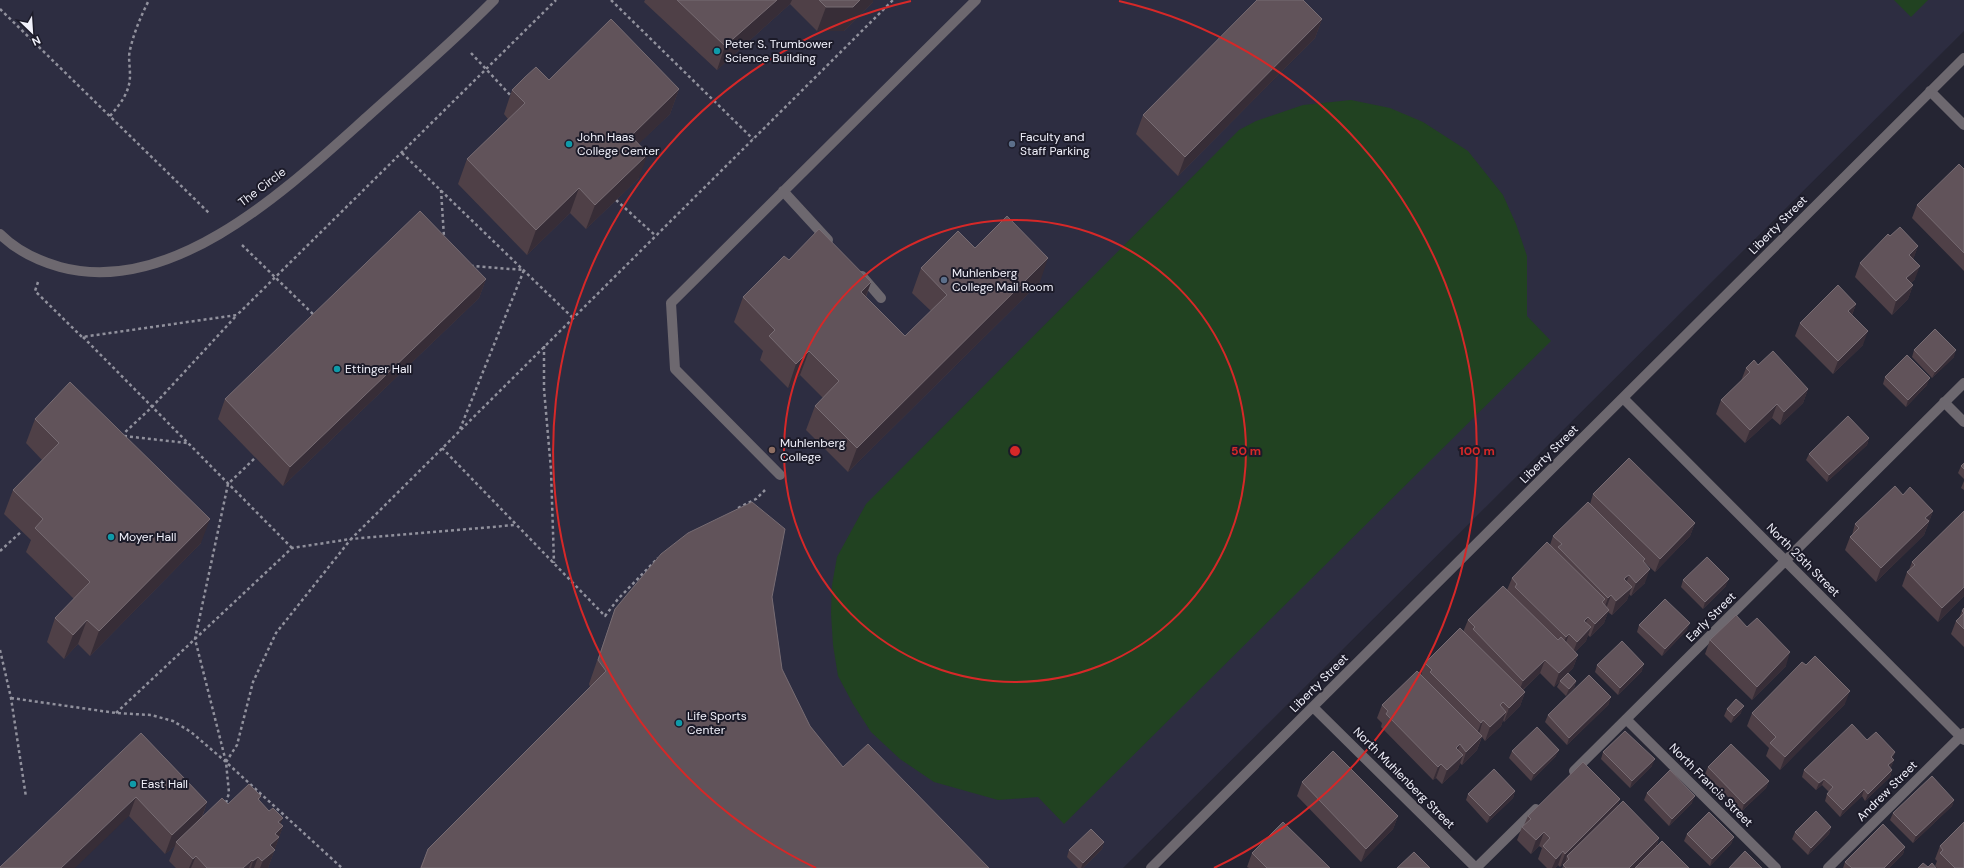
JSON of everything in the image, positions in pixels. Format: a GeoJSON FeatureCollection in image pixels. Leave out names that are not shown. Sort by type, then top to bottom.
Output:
{"type":"FeatureCollection","features":[{"type":"Feature","properties":{"kind":"street","name":"The Circle"},"geometry":{"type":"LineString","coordinates":[[0,234],[8,242],[44,262],[75,271],[106,273],[138,269],[166,260],[226,230],[317,162],[456,38],[494,0]]}},
{"type":"Feature","properties":{"kind":"street"},"geometry":{"type":"LineString","coordinates":[[780,476],[675,369],[671,303],[976,0]]}},
{"type":"Feature","properties":{"kind":"street","name":"Liberty Street"},"geometry":{"type":"LineString","coordinates":[[1151,868],[1964,58]]}},
{"type":"Feature","properties":{"kind":"street"},"geometry":{"type":"LineString","coordinates":[[1930,91],[1964,125]]}},
{"type":"Feature","properties":{"kind":"street"},"geometry":{"type":"LineString","coordinates":[[783,191],[835,247]]}},
{"type":"Feature","properties":{"kind":"street"},"geometry":{"type":"LineString","coordinates":[[856,270],[881,298]]}},
{"type":"Feature","properties":{"kind":"street","name":"Early Street"},"geometry":{"type":"LineString","coordinates":[[1565,780],[1964,383]]}},
{"type":"Feature","properties":{"kind":"street","name":"North 25th Street"},"geometry":{"type":"LineString","coordinates":[[1623,398],[1785,561],[1963,736]]}},
{"type":"Feature","properties":{"kind":"street"},"geometry":{"type":"LineString","coordinates":[[1944,402],[1964,422]]}},
{"type":"Feature","properties":{"kind":"street","name":"North Muhlenberg Street"},"geometry":{"type":"LineString","coordinates":[[1313,707],[1476,868]]}},
{"type":"Feature","properties":{"kind":"street","name":"North Francis Street"},"geometry":{"type":"LineString","coordinates":[[1627,720],[1776,868]]}},
{"type":"Feature","properties":{"kind":"street","name":"Andrew Street"},"geometry":{"type":"LineString","coordinates":[[1828,868],[1963,736]]}},
{"type":"Feature","properties":{"kind":"street"},"geometry":{"type":"LineString","coordinates":[[1476,868],[1543,802]]}},
{"type":"Feature","properties":{"kind":"path"},"geometry":{"type":"LineString","coordinates":[[110,116],[123,101],[127,90],[130,77],[130,51],[138,24],[149,0]]}},
{"type":"Feature","properties":{"kind":"path"},"geometry":{"type":"LineString","coordinates":[[116,441],[152,407],[237,315],[556,0]]}},
{"type":"Feature","properties":{"kind":"path"},"geometry":{"type":"LineString","coordinates":[[611,0],[753,139]]}},
{"type":"Feature","properties":{"kind":"path"},"geometry":{"type":"LineString","coordinates":[[226,762],[237,745],[253,682],[276,633],[351,539],[893,0]]}},
{"type":"Feature","properties":{"kind":"path"},"geometry":{"type":"LineString","coordinates":[[0,9],[226,230],[276,276],[319,320]]}},
{"type":"Feature","properties":{"kind":"path"},"geometry":{"type":"LineString","coordinates":[[456,38],[487,69],[516,102]]}},
{"type":"Feature","properties":{"kind":"path"},"geometry":{"type":"LineString","coordinates":[[402,152],[573,318]]}},
{"type":"Feature","properties":{"kind":"path"},"geometry":{"type":"LineString","coordinates":[[441,190],[445,242]]}},
{"type":"Feature","properties":{"kind":"path"},"geometry":{"type":"LineString","coordinates":[[616,200],[656,236]]}},
{"type":"Feature","properties":{"kind":"path"},"geometry":{"type":"LineString","coordinates":[[470,266],[524,270]]}},
{"type":"Feature","properties":{"kind":"path"},"geometry":{"type":"LineString","coordinates":[[460,430],[524,270]]}},
{"type":"Feature","properties":{"kind":"path"},"geometry":{"type":"LineString","coordinates":[[35,291],[292,548]]}},
{"type":"Feature","properties":{"kind":"path"},"geometry":{"type":"LineString","coordinates":[[82,337],[237,315]]}},
{"type":"Feature","properties":{"kind":"path"},"geometry":{"type":"LineString","coordinates":[[544,346],[544,389],[551,470],[554,563]]}},
{"type":"Feature","properties":{"kind":"path"},"geometry":{"type":"LineString","coordinates":[[121,436],[188,443]]}},
{"type":"Feature","properties":{"kind":"path"},"geometry":{"type":"LineString","coordinates":[[442,448],[605,616],[618,599],[661,556]]}},
{"type":"Feature","properties":{"kind":"path"},"geometry":{"type":"LineString","coordinates":[[225,805],[229,793],[226,762],[194,639],[228,484],[255,458]]}},
{"type":"Feature","properties":{"kind":"path"},"geometry":{"type":"LineString","coordinates":[[736,510],[756,499],[780,476]]}},
{"type":"Feature","properties":{"kind":"path"},"geometry":{"type":"LineString","coordinates":[[116,713],[292,548],[351,539],[516,524]]}},
{"type":"Feature","properties":{"kind":"path"},"geometry":{"type":"LineString","coordinates":[[0,551],[22,531]]}},
{"type":"Feature","properties":{"kind":"path"},"geometry":{"type":"LineString","coordinates":[[0,650],[11,698],[26,797]]}},
{"type":"Feature","properties":{"kind":"path"},"geometry":{"type":"LineString","coordinates":[[11,698],[116,713],[151,715],[173,721],[191,732],[226,762],[342,868]]}},
{"type":"Feature","properties":{"kind":"shaded area","name":"Muhlenberg College"},"geometry":{"type":"Polygon","coordinates":[[[0,0],[1964,0],[1964,31],[1123,868],[0,868],[0,0]]]}},
{"type":"Feature","properties":{"kind":"green space"},"geometry":{"type":"Polygon","coordinates":[[[1894,0],[1928,0],[1911,17],[1894,0]]]}},
{"type":"Feature","properties":{"kind":"green space"},"geometry":{"type":"Polygon","coordinates":[[[1351,100],[1390,108],[1423,122],[1468,151],[1503,195],[1516,224],[1527,256],[1527,316],[1551,341],[1064,824],[1038,797],[998,800],[934,782],[900,759],[871,732],[853,704],[838,676],[833,645],[831,613],[832,585],[837,557],[866,504],[1239,130],[1256,121],[1303,105],[1351,100]]]}},
{"type":"Feature","properties":{"kind":"building"},"geometry":{"type":"Polygon","coordinates":[[[677,0],[777,0],[725,46],[677,0]]]}},
{"type":"Feature","properties":{"kind":"building"},"geometry":{"type":"Polygon","coordinates":[[[819,0],[860,0],[853,7],[826,7],[819,0]]]}},
{"type":"Feature","properties":{"kind":"building"},"geometry":{"type":"Polygon","coordinates":[[[1257,0],[1303,0],[1322,19],[1185,157],[1143,115],[1257,0]]]}},
{"type":"Feature","properties":{"kind":"building","name":"John Haas College Center"},"geometry":{"type":"Polygon","coordinates":[[[611,19],[679,89],[631,136],[648,154],[595,205],[579,188],[536,230],[467,159],[525,103],[512,90],[525,77],[536,67],[549,80],[611,19]]]}},
{"type":"Feature","properties":{"kind":"building"},"geometry":{"type":"Polygon","coordinates":[[[1959,164],[1964,169],[1964,253],[1917,205],[1959,164]]]}},
{"type":"Feature","properties":{"kind":"building","name":"Ettinger Hall"},"geometry":{"type":"Polygon","coordinates":[[[420,211],[486,279],[290,467],[225,399],[420,211]]]}},
{"type":"Feature","properties":{"kind":"building"},"geometry":{"type":"Polygon","coordinates":[[[1007,216],[1048,258],[857,448],[815,406],[839,381],[809,351],[796,364],[769,336],[775,330],[743,297],[784,256],[789,260],[819,229],[871,282],[861,292],[905,336],[947,295],[921,268],[958,231],[975,248],[1007,216]]]}},
{"type":"Feature","properties":{"kind":"building"},"geometry":{"type":"Polygon","coordinates":[[[1900,227],[1918,246],[1909,255],[1920,266],[1906,278],[1913,285],[1896,301],[1860,263],[1888,234],[1890,236],[1900,227]]]}},
{"type":"Feature","properties":{"kind":"building"},"geometry":{"type":"Polygon","coordinates":[[[1838,285],[1856,304],[1848,311],[1868,331],[1838,361],[1800,323],[1838,285]]]}},
{"type":"Feature","properties":{"kind":"building"},"geometry":{"type":"Polygon","coordinates":[[[1935,329],[1956,350],[1935,372],[1914,350],[1935,329]]]}},
{"type":"Feature","properties":{"kind":"building"},"geometry":{"type":"Polygon","coordinates":[[[1773,351],[1808,389],[1784,412],[1777,404],[1750,430],[1721,400],[1750,372],[1746,368],[1754,360],[1758,365],[1773,351]]]}},
{"type":"Feature","properties":{"kind":"building"},"geometry":{"type":"Polygon","coordinates":[[[1907,355],[1930,378],[1908,400],[1885,377],[1907,355]]]}},
{"type":"Feature","properties":{"kind":"building","name":"Moyer Hall"},"geometry":{"type":"Polygon","coordinates":[[[70,382],[210,519],[99,631],[87,620],[73,635],[55,618],[90,582],[35,528],[43,519],[13,490],[59,443],[35,419],[70,382]]]}},
{"type":"Feature","properties":{"kind":"building"},"geometry":{"type":"Polygon","coordinates":[[[1848,416],[1869,438],[1829,475],[1809,454],[1848,416]]]}},
{"type":"Feature","properties":{"kind":"building"},"geometry":{"type":"Polygon","coordinates":[[[1629,458],[1695,523],[1660,559],[1593,494],[1629,458]]]}},
{"type":"Feature","properties":{"kind":"building"},"geometry":{"type":"Polygon","coordinates":[[[1895,486],[1903,495],[1910,487],[1933,511],[1925,518],[1929,521],[1881,568],[1850,537],[1859,528],[1855,524],[1895,486]]]}},
{"type":"Feature","properties":{"kind":"building","name":"Life Sports Center"},"geometry":{"type":"Polygon","coordinates":[[[752,502],[785,529],[772,597],[782,669],[810,726],[843,767],[868,744],[989,868],[421,868],[428,849],[606,671],[598,660],[615,609],[661,554],[688,533],[752,502]]]}},
{"type":"Feature","properties":{"kind":"building"},"geometry":{"type":"Polygon","coordinates":[[[1588,502],[1645,559],[1643,561],[1650,569],[1636,583],[1629,575],[1626,577],[1624,579],[1632,587],[1616,601],[1611,595],[1608,598],[1558,547],[1562,544],[1553,536],[1588,502]]]}},
{"type":"Feature","properties":{"kind":"building"},"geometry":{"type":"Polygon","coordinates":[[[1964,511],[1964,587],[1942,608],[1907,572],[1915,565],[1912,562],[1964,511]]]}},
{"type":"Feature","properties":{"kind":"building"},"geometry":{"type":"Polygon","coordinates":[[[1547,542],[1605,599],[1602,602],[1609,610],[1595,624],[1588,617],[1584,621],[1591,627],[1577,642],[1569,634],[1566,637],[1515,587],[1517,584],[1512,578],[1547,542]]]}},
{"type":"Feature","properties":{"kind":"building"},"geometry":{"type":"Polygon","coordinates":[[[1707,557],[1729,579],[1705,602],[1683,580],[1707,557]]]}},
{"type":"Feature","properties":{"kind":"building"},"geometry":{"type":"Polygon","coordinates":[[[1503,586],[1558,640],[1561,637],[1578,655],[1559,673],[1545,660],[1523,681],[1473,629],[1475,627],[1468,620],[1503,586]]]}},
{"type":"Feature","properties":{"kind":"building"},"geometry":{"type":"Polygon","coordinates":[[[1665,599],[1690,623],[1665,649],[1639,625],[1665,599]]]}},
{"type":"Feature","properties":{"kind":"building"},"geometry":{"type":"Polygon","coordinates":[[[1964,613],[1964,629],[1956,621],[1964,613]]]}},
{"type":"Feature","properties":{"kind":"building"},"geometry":{"type":"Polygon","coordinates":[[[1736,615],[1747,627],[1757,618],[1790,652],[1757,687],[1710,640],[1736,615]]]}},
{"type":"Feature","properties":{"kind":"building"},"geometry":{"type":"Polygon","coordinates":[[[1460,628],[1525,692],[1509,708],[1503,702],[1500,705],[1506,712],[1490,727],[1483,720],[1481,723],[1430,672],[1432,670],[1425,663],[1460,628]]]}},
{"type":"Feature","properties":{"kind":"building"},"geometry":{"type":"Polygon","coordinates":[[[1622,641],[1644,664],[1620,688],[1597,665],[1622,641]]]}},
{"type":"Feature","properties":{"kind":"building"},"geometry":{"type":"Polygon","coordinates":[[[1815,656],[1850,691],[1785,757],[1770,743],[1776,737],[1752,713],[1802,662],[1806,665],[1815,656]]]}},
{"type":"Feature","properties":{"kind":"building"},"geometry":{"type":"Polygon","coordinates":[[[1417,671],[1482,736],[1466,752],[1460,744],[1456,748],[1463,755],[1447,770],[1441,764],[1438,767],[1386,714],[1388,711],[1382,705],[1417,671]]]}},
{"type":"Feature","properties":{"kind":"building"},"geometry":{"type":"Polygon","coordinates":[[[1568,673],[1576,681],[1569,689],[1560,681],[1568,673]]]}},
{"type":"Feature","properties":{"kind":"building"},"geometry":{"type":"Polygon","coordinates":[[[1589,675],[1611,697],[1569,738],[1548,715],[1589,675]]]}},
{"type":"Feature","properties":{"kind":"building"},"geometry":{"type":"Polygon","coordinates":[[[1736,699],[1744,706],[1734,716],[1727,709],[1736,699]]]}},
{"type":"Feature","properties":{"kind":"building"},"geometry":{"type":"Polygon","coordinates":[[[1852,724],[1867,740],[1876,732],[1895,752],[1891,757],[1894,760],[1888,765],[1892,770],[1868,794],[1864,789],[1843,810],[1827,794],[1833,787],[1824,779],[1819,783],[1804,770],[1852,724]]]}},
{"type":"Feature","properties":{"kind":"building"},"geometry":{"type":"Polygon","coordinates":[[[1537,727],[1559,750],[1534,774],[1512,751],[1537,727]]]}},
{"type":"Feature","properties":{"kind":"building"},"geometry":{"type":"Polygon","coordinates":[[[1625,731],[1655,759],[1632,781],[1603,752],[1625,731]]]}},
{"type":"Feature","properties":{"kind":"building","name":"East Hall"},"geometry":{"type":"Polygon","coordinates":[[[141,733],[207,802],[172,835],[136,797],[61,868],[0,868],[0,867],[141,733]]]}},
{"type":"Feature","properties":{"kind":"building"},"geometry":{"type":"Polygon","coordinates":[[[1731,744],[1769,781],[1744,804],[1708,767],[1731,744]]]}},
{"type":"Feature","properties":{"kind":"building"},"geometry":{"type":"Polygon","coordinates":[[[1333,751],[1398,816],[1366,849],[1302,782],[1333,751]]]}},
{"type":"Feature","properties":{"kind":"building"},"geometry":{"type":"Polygon","coordinates":[[[1583,762],[1620,799],[1565,854],[1563,851],[1556,859],[1543,846],[1550,838],[1544,832],[1536,840],[1522,827],[1531,819],[1528,816],[1583,762]]]}},
{"type":"Feature","properties":{"kind":"building"},"geometry":{"type":"Polygon","coordinates":[[[1494,769],[1515,791],[1490,816],[1468,794],[1494,769]]]}},
{"type":"Feature","properties":{"kind":"building"},"geometry":{"type":"Polygon","coordinates":[[[1670,770],[1695,796],[1672,819],[1647,793],[1670,770]]]}},
{"type":"Feature","properties":{"kind":"building"},"geometry":{"type":"Polygon","coordinates":[[[1932,776],[1954,800],[1916,836],[1893,813],[1932,776]]]}},
{"type":"Feature","properties":{"kind":"building"},"geometry":{"type":"Polygon","coordinates":[[[249,784],[261,796],[258,799],[269,811],[273,808],[283,818],[278,822],[283,826],[275,834],[279,837],[270,845],[275,850],[262,861],[258,857],[243,868],[207,868],[196,856],[193,859],[176,842],[222,798],[228,804],[249,784]]]}},
{"type":"Feature","properties":{"kind":"building"},"geometry":{"type":"Polygon","coordinates":[[[1623,801],[1659,838],[1629,868],[1566,868],[1563,865],[1569,859],[1567,856],[1623,801]]]}},
{"type":"Feature","properties":{"kind":"building"},"geometry":{"type":"Polygon","coordinates":[[[1816,811],[1831,827],[1811,848],[1795,832],[1816,811]]]}},
{"type":"Feature","properties":{"kind":"building"},"geometry":{"type":"Polygon","coordinates":[[[1709,812],[1734,837],[1712,859],[1687,834],[1709,812]]]}},
{"type":"Feature","properties":{"kind":"building"},"geometry":{"type":"Polygon","coordinates":[[[1283,822],[1330,868],[1267,868],[1252,853],[1283,822]]]}},
{"type":"Feature","properties":{"kind":"building"},"geometry":{"type":"Polygon","coordinates":[[[1964,822],[1964,868],[1955,868],[1940,853],[1943,850],[1940,846],[1964,822]]]}},
{"type":"Feature","properties":{"kind":"building"},"geometry":{"type":"Polygon","coordinates":[[[1883,824],[1905,847],[1884,868],[1852,868],[1845,862],[1883,824]]]}},
{"type":"Feature","properties":{"kind":"building"},"geometry":{"type":"Polygon","coordinates":[[[1091,829],[1104,842],[1083,863],[1069,850],[1091,829]]]}},
{"type":"Feature","properties":{"kind":"building"},"geometry":{"type":"Polygon","coordinates":[[[1662,841],[1689,868],[1635,868],[1662,841]]]}},
{"type":"Feature","properties":{"kind":"building"},"geometry":{"type":"Polygon","coordinates":[[[1745,851],[1762,868],[1729,868],[1745,851]]]}},
{"type":"Feature","properties":{"kind":"building"},"geometry":{"type":"Polygon","coordinates":[[[1414,852],[1430,868],[1397,868],[1414,852]]]}},
{"type":"Feature","properties":{"kind":"building"},"geometry":{"type":"Polygon","coordinates":[[[1923,863],[1928,867],[1932,863],[1936,868],[1918,868],[1923,863]]]}},
{"type":"Feature","properties":{"kind":"place","name":"Peter S. Trumbower Science Building"},"geometry":{"type":"Point","coordinates":[717,51]}},
{"type":"Feature","properties":{"kind":"place","name":"John Haas College Center"},"geometry":{"type":"Point","coordinates":[569,144]}},
{"type":"Feature","properties":{"kind":"place","name":"Faculty and Staff Parking"},"geometry":{"type":"Point","coordinates":[1012,144]}},
{"type":"Feature","properties":{"kind":"place","name":"Muhlenberg College Mail Room"},"geometry":{"type":"Point","coordinates":[944,280]}},
{"type":"Feature","properties":{"kind":"place","name":"Ettinger Hall"},"geometry":{"type":"Point","coordinates":[337,369]}},
{"type":"Feature","properties":{"kind":"place","name":"Muhlenberg College"},"geometry":{"type":"Point","coordinates":[772,450]}},
{"type":"Feature","properties":{"kind":"place","name":"Moyer Hall"},"geometry":{"type":"Point","coordinates":[111,537]}},
{"type":"Feature","properties":{"kind":"place","name":"Life Sports Center"},"geometry":{"type":"Point","coordinates":[679,723]}},
{"type":"Feature","properties":{"kind":"place","name":"East Hall"},"geometry":{"type":"Point","coordinates":[133,784]}}]}
